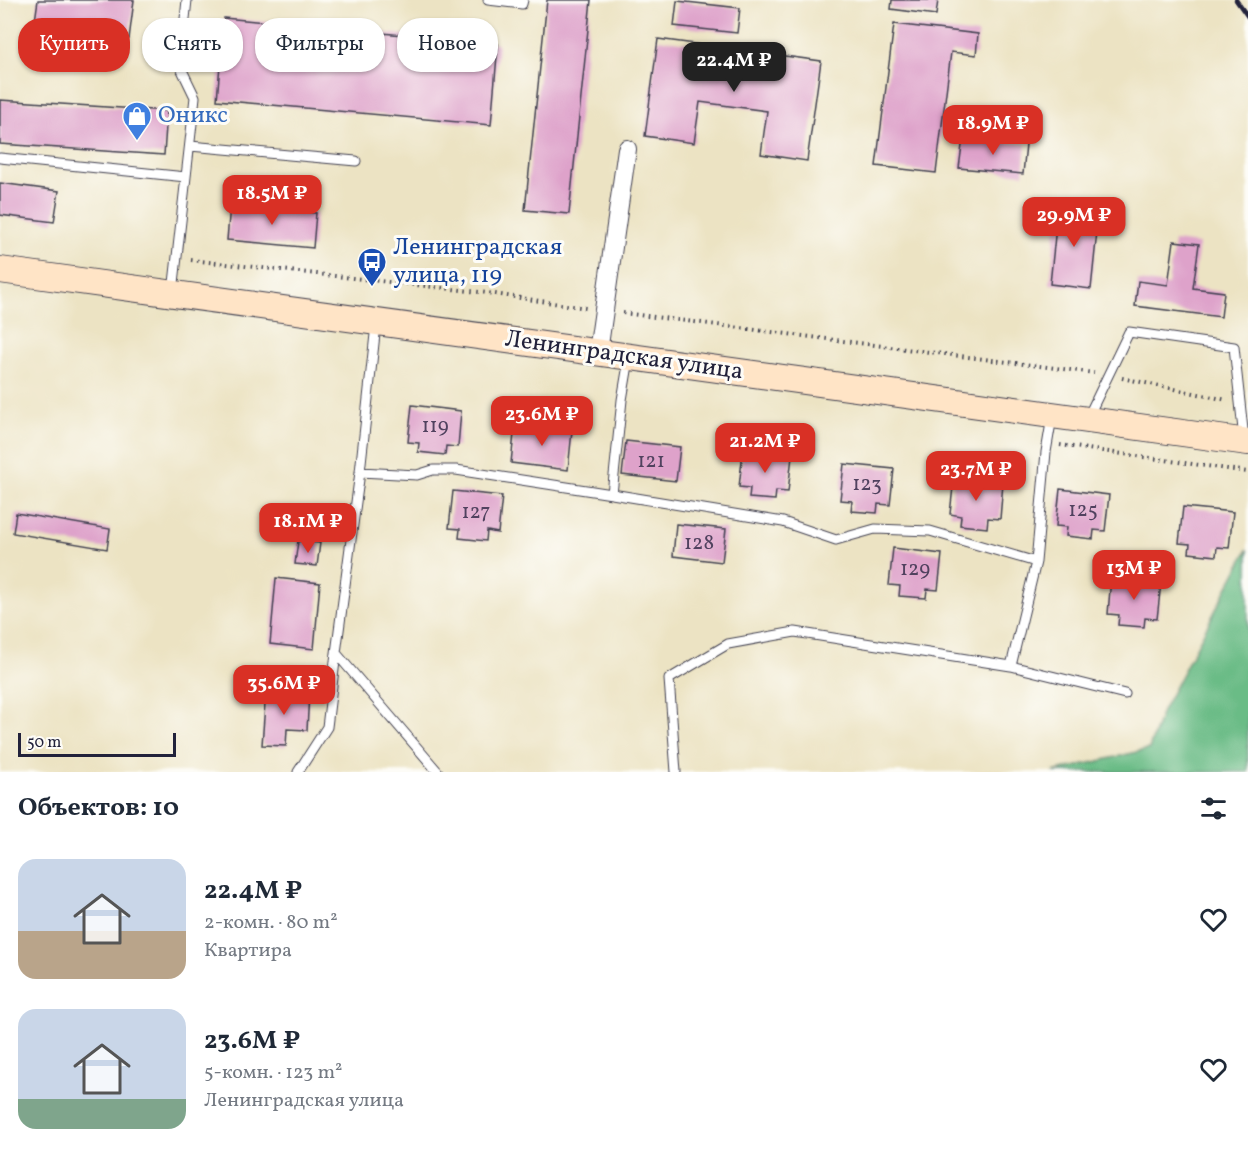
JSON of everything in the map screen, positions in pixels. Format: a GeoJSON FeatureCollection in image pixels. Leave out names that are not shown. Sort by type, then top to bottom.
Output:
{"type":"FeatureCollection","features":[{"type":"Feature","properties":{"kind":"main road","name":"Ленинградская улица"},"geometry":{"type":"LineString","coordinates":[[0,270],[1246,441]]}},
{"type":"Feature","properties":{"kind":"street"},"geometry":{"type":"LineString","coordinates":[[598,352],[602,310],[627,150]]}},
{"type":"Feature","properties":{"kind":"lane"},"geometry":{"type":"LineString","coordinates":[[172,294],[195,97],[180,66],[187,0]]}},
{"type":"Feature","properties":{"kind":"lane"},"geometry":{"type":"LineString","coordinates":[[488,0],[522,4],[523,0]]}},
{"type":"Feature","properties":{"kind":"lane"},"geometry":{"type":"LineString","coordinates":[[190,146],[356,161]]}},
{"type":"Feature","properties":{"kind":"lane"},"geometry":{"type":"LineString","coordinates":[[0,158],[186,177]]}},
{"type":"Feature","properties":{"kind":"lane"},"geometry":{"type":"LineString","coordinates":[[298,772],[327,727],[360,472],[376,322]]}},
{"type":"Feature","properties":{"kind":"lane"},"geometry":{"type":"LineString","coordinates":[[1087,420],[1129,332],[1234,347],[1246,441]]}},
{"type":"Feature","properties":{"kind":"lane"},"geometry":{"type":"LineString","coordinates":[[612,494],[629,356]]}},
{"type":"Feature","properties":{"kind":"lane"},"geometry":{"type":"LineString","coordinates":[[1011,666],[1036,562],[1053,414]]}},
{"type":"Feature","properties":{"kind":"lane"},"geometry":{"type":"LineString","coordinates":[[360,472],[417,476],[433,470],[456,470],[783,522],[836,540],[875,529],[930,531],[1036,562]]}},
{"type":"Feature","properties":{"kind":"lane"},"geometry":{"type":"LineString","coordinates":[[676,772],[669,679],[728,644],[795,632],[1011,666],[1125,693]]}},
{"type":"Feature","properties":{"kind":"lane"},"geometry":{"type":"LineString","coordinates":[[336,653],[438,772]]}},
{"type":"Feature","properties":{"kind":"path"},"geometry":{"type":"LineString","coordinates":[[177,259],[488,293],[602,310],[1108,375],[1240,403]]}},
{"type":"Feature","properties":{"kind":"path"},"geometry":{"type":"LineString","coordinates":[[1048,444],[1248,472]]}},
{"type":"Feature","properties":{"kind":"green space"},"geometry":{"type":"Polygon","coordinates":[[[1248,549],[1248,772],[1053,772],[1149,749],[1162,711],[1248,549]]]}},
{"type":"Feature","properties":{"kind":"building"},"geometry":{"type":"Polygon","coordinates":[[[38,0],[134,0],[130,31],[130,18],[35,18],[38,0]]]}},
{"type":"Feature","properties":{"kind":"building"},"geometry":{"type":"Polygon","coordinates":[[[547,0],[591,0],[569,214],[525,210],[547,0]]]}},
{"type":"Feature","properties":{"kind":"building"},"geometry":{"type":"Polygon","coordinates":[[[892,0],[938,0],[936,15],[891,9],[892,0]]]}},
{"type":"Feature","properties":{"kind":"building"},"geometry":{"type":"Polygon","coordinates":[[[677,1],[740,8],[737,33],[674,26],[677,1]]]}},
{"type":"Feature","properties":{"kind":"building"},"geometry":{"type":"Polygon","coordinates":[[[243,20],[255,21],[255,72],[385,72],[385,33],[397,34],[397,72],[496,72],[491,125],[217,100],[219,72],[243,72],[243,20]]]}},
{"type":"Feature","properties":{"kind":"building"},"geometry":{"type":"Polygon","coordinates":[[[894,24],[978,34],[976,55],[951,52],[936,173],[876,166],[894,24]]]}},
{"type":"Feature","properties":{"kind":"building"},"geometry":{"type":"Polygon","coordinates":[[[658,39],[821,61],[807,161],[761,154],[767,111],[700,102],[694,143],[645,136],[658,39]]]}},
{"type":"Feature","properties":{"kind":"building"},"geometry":{"type":"Polygon","coordinates":[[[0,100],[167,111],[164,155],[0,144],[0,100]]]}},
{"type":"Feature","properties":{"kind":"building"},"geometry":{"type":"Polygon","coordinates":[[[963,138],[1026,144],[1023,174],[959,168],[963,138]]]}},
{"type":"Feature","properties":{"kind":"building"},"geometry":{"type":"Polygon","coordinates":[[[0,183],[59,191],[54,222],[0,215],[0,183]]]}},
{"type":"Feature","properties":{"kind":"building"},"geometry":{"type":"Polygon","coordinates":[[[230,205],[316,213],[313,248],[227,240],[230,205]]]}},
{"type":"Feature","properties":{"kind":"building"},"geometry":{"type":"Polygon","coordinates":[[[1058,207],[1099,212],[1091,289],[1050,284],[1058,207]]]}},
{"type":"Feature","properties":{"kind":"building"},"geometry":{"type":"Polygon","coordinates":[[[1174,241],[1199,244],[1193,288],[1224,292],[1221,317],[1135,306],[1138,281],[1168,285],[1174,241]]]}},
{"type":"Feature","properties":{"kind":"building"},"geometry":{"type":"Polygon","coordinates":[[[412,405],[461,411],[458,447],[446,446],[445,455],[418,452],[419,443],[408,442],[412,405]]]}},
{"type":"Feature","properties":{"kind":"building"},"geometry":{"type":"Polygon","coordinates":[[[515,424],[572,431],[568,470],[511,463],[515,424]]]}},
{"type":"Feature","properties":{"kind":"building"},"geometry":{"type":"Polygon","coordinates":[[[626,441],[680,447],[676,481],[622,475],[626,441]]]}},
{"type":"Feature","properties":{"kind":"building"},"geometry":{"type":"Polygon","coordinates":[[[743,451],[792,456],[788,492],[776,491],[775,500],[749,498],[750,488],[739,487],[743,451]]]}},
{"type":"Feature","properties":{"kind":"building"},"geometry":{"type":"Polygon","coordinates":[[[844,464],[894,469],[890,505],[878,504],[877,513],[851,511],[852,501],[840,500],[844,464]]]}},
{"type":"Feature","properties":{"kind":"building"},"geometry":{"type":"Polygon","coordinates":[[[954,478],[1003,483],[1000,519],[988,518],[987,528],[960,525],[961,516],[950,514],[954,478]]]}},
{"type":"Feature","properties":{"kind":"building"},"geometry":{"type":"Polygon","coordinates":[[[1060,489],[1109,495],[1105,531],[1094,530],[1093,539],[1066,536],[1067,527],[1056,526],[1060,489]]]}},
{"type":"Feature","properties":{"kind":"building"},"geometry":{"type":"Polygon","coordinates":[[[453,491],[502,496],[498,533],[487,531],[486,541],[459,538],[460,529],[449,528],[453,491]]]}},
{"type":"Feature","properties":{"kind":"building"},"geometry":{"type":"Polygon","coordinates":[[[1183,507],[1233,512],[1229,548],[1217,547],[1216,556],[1189,553],[1190,544],[1179,543],[1183,507]]]}},
{"type":"Feature","properties":{"kind":"building"},"geometry":{"type":"Polygon","coordinates":[[[16,513],[110,529],[107,549],[13,533],[16,513]]]}},
{"type":"Feature","properties":{"kind":"building"},"geometry":{"type":"Polygon","coordinates":[[[676,524],[726,529],[722,562],[673,556],[676,524]]]}},
{"type":"Feature","properties":{"kind":"building"},"geometry":{"type":"Polygon","coordinates":[[[298,541],[320,543],[317,566],[295,564],[298,541]]]}},
{"type":"Feature","properties":{"kind":"building"},"geometry":{"type":"Polygon","coordinates":[[[893,548],[942,554],[938,590],[927,589],[926,598],[899,596],[900,586],[889,585],[893,548]]]}},
{"type":"Feature","properties":{"kind":"building"},"geometry":{"type":"Polygon","coordinates":[[[1111,577],[1161,583],[1157,619],[1145,618],[1144,627],[1118,625],[1119,615],[1108,614],[1111,577]]]}},
{"type":"Feature","properties":{"kind":"building"},"geometry":{"type":"Polygon","coordinates":[[[276,578],[320,583],[314,649],[270,644],[276,578]]]}},
{"type":"Feature","properties":{"kind":"building"},"geometry":{"type":"Polygon","coordinates":[[[266,690],[309,693],[307,730],[287,729],[286,746],[262,745],[266,690]]]}},
{"type":"Feature","properties":{"kind":"railway"},"geometry":{"type":"LineString","coordinates":[[1236,0],[1248,17]]}},
{"type":"Feature","properties":{"kind":"place","name":"Оникс"},"geometry":{"type":"Point","coordinates":[137,142]}},
{"type":"Feature","properties":{"kind":"place","name":"Ленинградская улица, 119"},"geometry":{"type":"Point","coordinates":[372,288]}}]}
